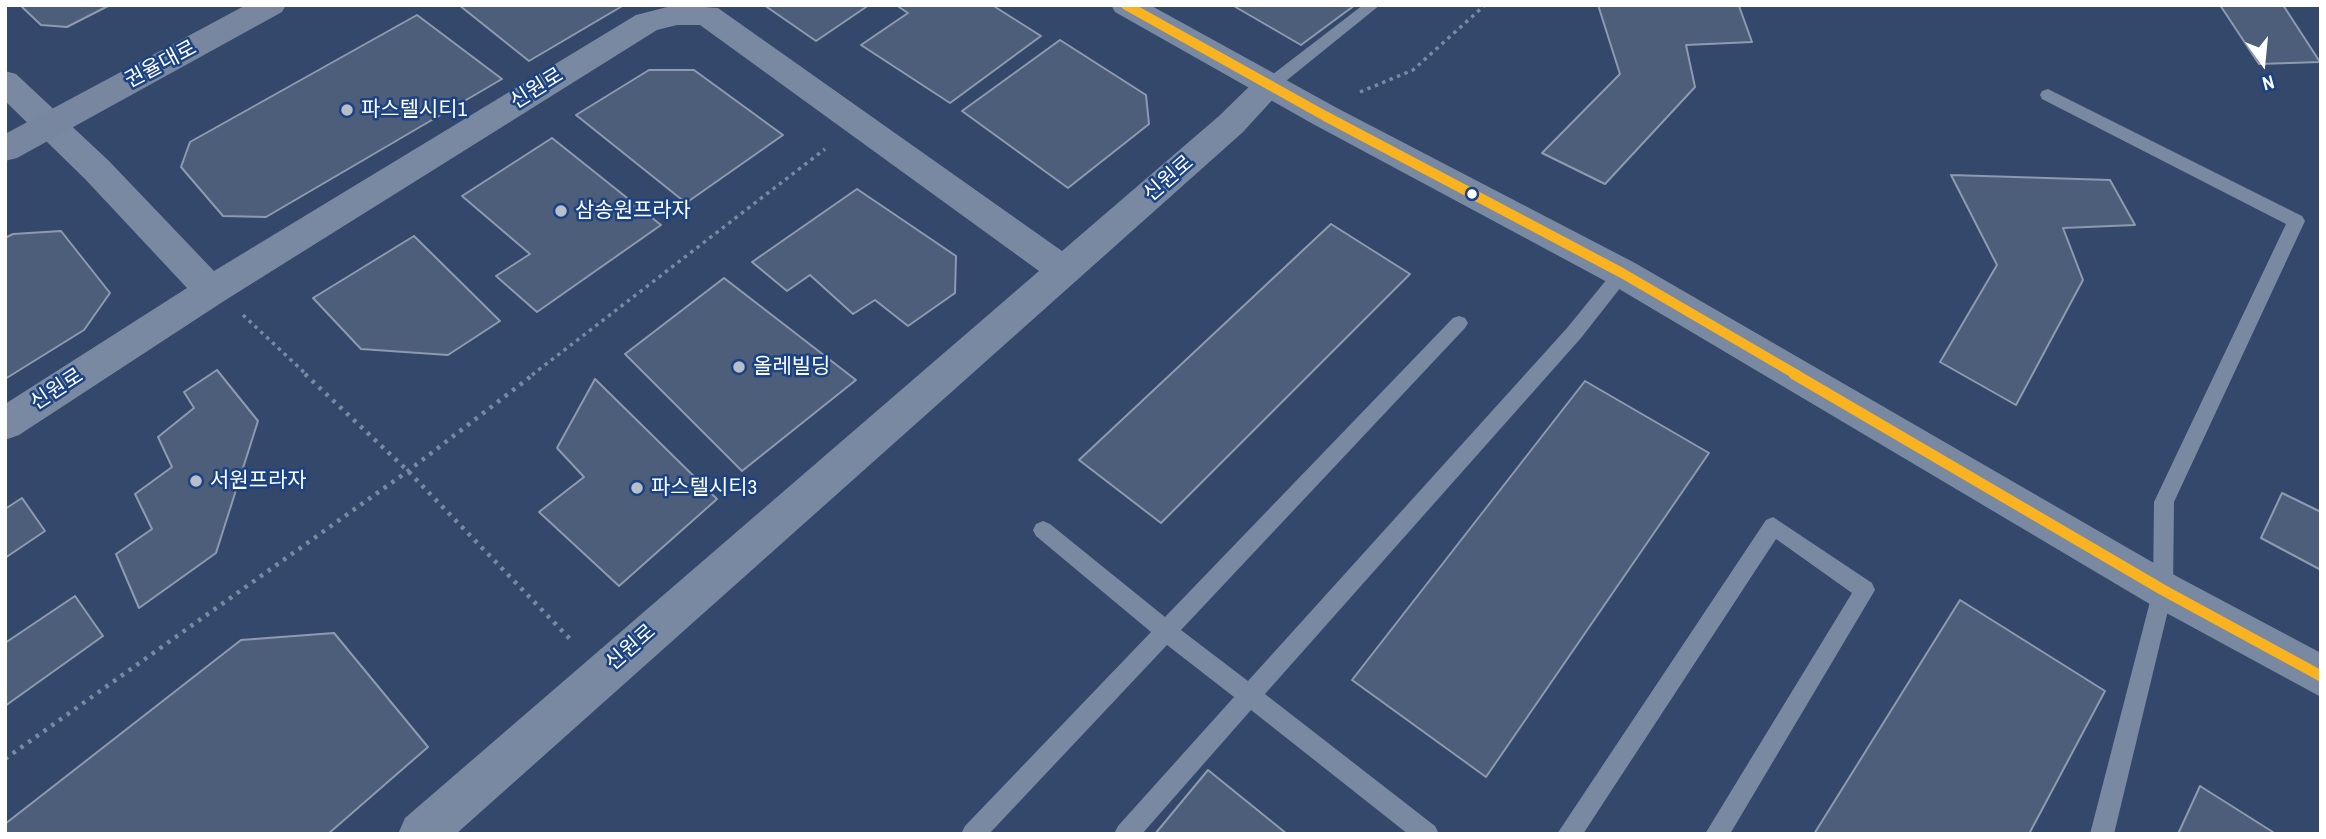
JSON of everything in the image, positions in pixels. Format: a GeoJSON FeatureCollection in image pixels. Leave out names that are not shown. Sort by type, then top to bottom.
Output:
{"type":"FeatureCollection","features":[{"type":"Feature","properties":{"kind":"main road","name":"권율대로"},"geometry":{"type":"LineString","coordinates":[[5,149],[271,5]]}},
{"type":"Feature","properties":{"kind":"street"},"geometry":{"type":"LineString","coordinates":[[1126,5],[1357,134],[1622,273],[2163,590],[2321,676]]}},
{"type":"Feature","properties":{"kind":"street","name":"신원로"},"geometry":{"type":"LineString","coordinates":[[5,424],[211,291],[647,22],[677,15],[707,15],[1065,271]]}},
{"type":"Feature","properties":{"kind":"street"},"geometry":{"type":"LineString","coordinates":[[5,82],[50,124],[211,291]]}},
{"type":"Feature","properties":{"kind":"street","name":"신원로"},"geometry":{"type":"LineString","coordinates":[[421,834],[1065,271],[1231,124],[1270,85]]}},
{"type":"Feature","properties":{"kind":"lane"},"geometry":{"type":"LineString","coordinates":[[1270,85],[1373,5]]}},
{"type":"Feature","properties":{"kind":"lane"},"geometry":{"type":"LineString","coordinates":[[2048,95],[2296,220],[2164,502],[2163,590],[2102,834]]}},
{"type":"Feature","properties":{"kind":"lane"},"geometry":{"type":"LineString","coordinates":[[1126,834],[1574,333],[1622,273]]}},
{"type":"Feature","properties":{"kind":"lane"},"geometry":{"type":"LineString","coordinates":[[973,834],[1459,323]]}},
{"type":"Feature","properties":{"kind":"lane"},"geometry":{"type":"LineString","coordinates":[[1569,834],[1773,526],[1865,590],[1717,834]]}},
{"type":"Feature","properties":{"kind":"lane"},"geometry":{"type":"LineString","coordinates":[[1043,530],[1165,630],[1427,834]]}},
{"type":"Feature","properties":{"kind":"path"},"geometry":{"type":"LineString","coordinates":[[1359,92],[1413,70],[1485,5]]}},
{"type":"Feature","properties":{"kind":"path"},"geometry":{"type":"LineString","coordinates":[[5,759],[408,471],[825,149]]}},
{"type":"Feature","properties":{"kind":"path"},"geometry":{"type":"LineString","coordinates":[[240,312],[408,471],[571,640]]}},
{"type":"Feature","properties":{"kind":"building"},"geometry":{"type":"Polygon","coordinates":[[[20,5],[110,5],[67,27],[41,25],[20,5]]]}},
{"type":"Feature","properties":{"kind":"building"},"geometry":{"type":"Polygon","coordinates":[[[459,5],[624,5],[529,61],[459,5]]]}},
{"type":"Feature","properties":{"kind":"building"},"geometry":{"type":"Polygon","coordinates":[[[764,5],[869,5],[816,41],[764,5]]]}},
{"type":"Feature","properties":{"kind":"building"},"geometry":{"type":"Polygon","coordinates":[[[896,5],[992,5],[1041,36],[950,103],[861,45],[908,13],[896,5]]]}},
{"type":"Feature","properties":{"kind":"building"},"geometry":{"type":"Polygon","coordinates":[[[1232,5],[1355,5],[1301,45],[1232,5]]]}},
{"type":"Feature","properties":{"kind":"building"},"geometry":{"type":"Polygon","coordinates":[[[1598,5],[1739,6],[1752,42],[1686,45],[1695,87],[1605,184],[1542,153],[1620,74],[1598,5]]]}},
{"type":"Feature","properties":{"kind":"building"},"geometry":{"type":"Polygon","coordinates":[[[2220,5],[2283,5],[2320,62],[2259,64],[2220,5]]]}},
{"type":"Feature","properties":{"kind":"building","name":"파스텔시티1"},"geometry":{"type":"Polygon","coordinates":[[[417,15],[502,79],[266,217],[223,216],[181,167],[190,142],[417,15]]]}},
{"type":"Feature","properties":{"kind":"building"},"geometry":{"type":"Polygon","coordinates":[[[1060,40],[1146,95],[1149,124],[1068,188],[962,111],[1060,40]]]}},
{"type":"Feature","properties":{"kind":"building"},"geometry":{"type":"Polygon","coordinates":[[[649,70],[694,70],[783,135],[686,203],[576,115],[649,70]]]}},
{"type":"Feature","properties":{"kind":"building","name":"삼송원프라자"},"geometry":{"type":"Polygon","coordinates":[[[552,138],[661,225],[537,312],[496,276],[530,254],[462,196],[552,138]]]}},
{"type":"Feature","properties":{"kind":"building"},"geometry":{"type":"Polygon","coordinates":[[[1951,175],[2110,180],[2135,225],[2063,228],[2083,280],[2016,405],[1940,362],[1997,265],[1951,175]]]}},
{"type":"Feature","properties":{"kind":"building"},"geometry":{"type":"Polygon","coordinates":[[[857,189],[956,256],[955,293],[908,326],[875,300],[853,314],[810,275],[787,291],[752,262],[857,189]]]}},
{"type":"Feature","properties":{"kind":"building"},"geometry":{"type":"Polygon","coordinates":[[[1331,224],[1410,274],[1161,523],[1079,460],[1331,224]]]}},
{"type":"Feature","properties":{"kind":"building"},"geometry":{"type":"Polygon","coordinates":[[[61,231],[110,293],[84,330],[5,379],[5,238],[13,234],[61,231]]]}},
{"type":"Feature","properties":{"kind":"building"},"geometry":{"type":"Polygon","coordinates":[[[414,236],[500,321],[448,355],[361,349],[313,298],[414,236]]]}},
{"type":"Feature","properties":{"kind":"building","name":"올레빌딩"},"geometry":{"type":"Polygon","coordinates":[[[724,278],[856,380],[742,471],[625,354],[724,278]]]}},
{"type":"Feature","properties":{"kind":"building","name":"서원프라자"},"geometry":{"type":"Polygon","coordinates":[[[217,370],[258,421],[216,553],[139,608],[116,554],[152,529],[135,494],[172,467],[158,437],[194,408],[184,392],[217,370]]]}},
{"type":"Feature","properties":{"kind":"building","name":"파스텔시티3"},"geometry":{"type":"Polygon","coordinates":[[[595,379],[717,499],[619,586],[539,512],[584,477],[557,448],[595,379]]]}},
{"type":"Feature","properties":{"kind":"building"},"geometry":{"type":"Polygon","coordinates":[[[1585,381],[1709,453],[1486,777],[1352,680],[1585,381]]]}},
{"type":"Feature","properties":{"kind":"building"},"geometry":{"type":"Polygon","coordinates":[[[2282,493],[2321,512],[2321,570],[2261,538],[2282,493]]]}},
{"type":"Feature","properties":{"kind":"building"},"geometry":{"type":"Polygon","coordinates":[[[22,498],[45,531],[5,558],[5,509],[22,498]]]}},
{"type":"Feature","properties":{"kind":"building"},"geometry":{"type":"Polygon","coordinates":[[[75,596],[103,636],[5,706],[5,643],[75,596]]]}},
{"type":"Feature","properties":{"kind":"building"},"geometry":{"type":"Polygon","coordinates":[[[1960,600],[2105,691],[2029,834],[1814,834],[1960,600]]]}},
{"type":"Feature","properties":{"kind":"building"},"geometry":{"type":"Polygon","coordinates":[[[334,633],[428,747],[328,834],[5,834],[5,824],[241,640],[334,633]]]}},
{"type":"Feature","properties":{"kind":"building"},"geometry":{"type":"Polygon","coordinates":[[[1208,770],[1287,834],[1155,834],[1208,770]]]}},
{"type":"Feature","properties":{"kind":"building"},"geometry":{"type":"Polygon","coordinates":[[[2200,786],[2276,834],[2178,834],[2200,786]]]}},
{"type":"Feature","properties":{"kind":"transit line"},"geometry":{"type":"LineString","coordinates":[[1126,5],[1325,116],[1622,273],[2163,590],[2321,676]]}},
{"type":"Feature","properties":{"kind":"place","name":"파스텔시티1"},"geometry":{"type":"Point","coordinates":[347,110]}},
{"type":"Feature","properties":{"kind":"place","name":"삼송원프라자"},"geometry":{"type":"Point","coordinates":[561,211]}},
{"type":"Feature","properties":{"kind":"place","name":"올레빌딩"},"geometry":{"type":"Point","coordinates":[739,367]}},
{"type":"Feature","properties":{"kind":"place","name":"서원프라자"},"geometry":{"type":"Point","coordinates":[196,481]}},
{"type":"Feature","properties":{"kind":"place","name":"파스텔시티3"},"geometry":{"type":"Point","coordinates":[637,488]}}]}
